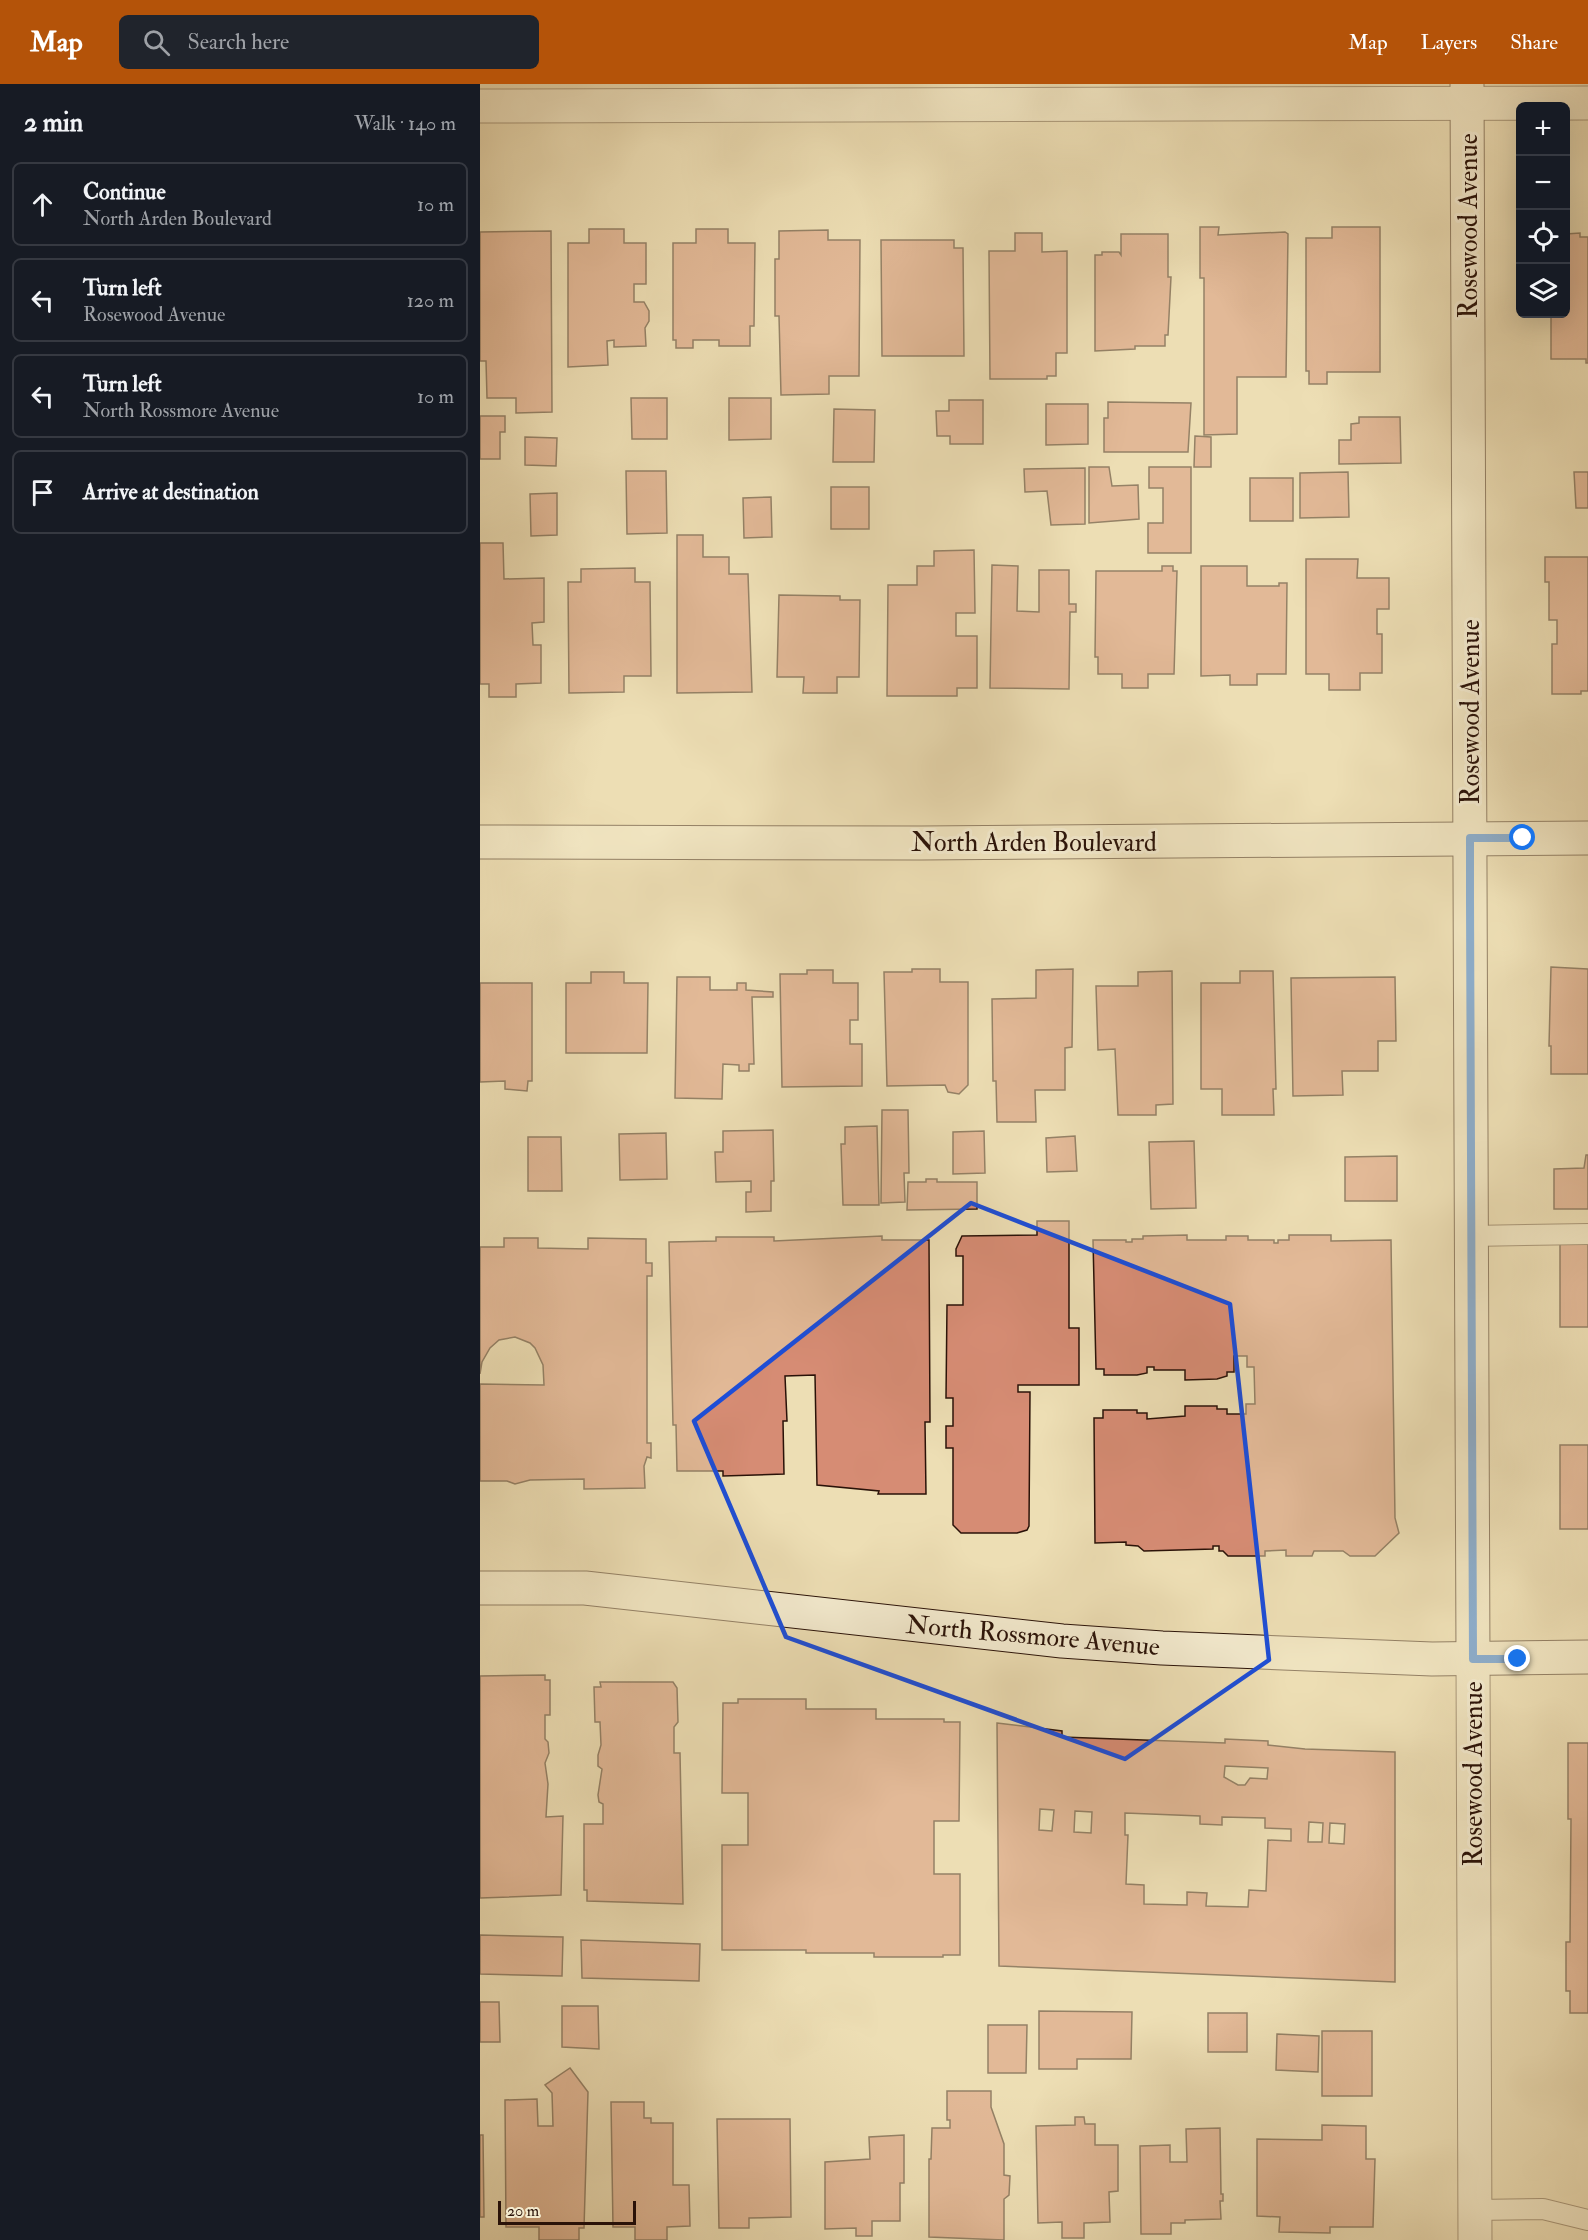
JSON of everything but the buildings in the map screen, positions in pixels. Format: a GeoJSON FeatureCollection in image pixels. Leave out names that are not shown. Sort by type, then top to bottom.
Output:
{"type":"FeatureCollection","features":[{"type":"Feature","properties":{"kind":"street"},"geometry":{"type":"LineString","coordinates":[[480,106],[1467,94],[1588,104]]}},
{"type":"Feature","properties":{"kind":"street","name":"Rosewood Avenue"},"geometry":{"type":"LineString","coordinates":[[1467,94],[1475,2225]]}},
{"type":"Feature","properties":{"kind":"street","name":"North Arden Boulevard"},"geometry":{"type":"LineString","coordinates":[[480,842],[933,843],[1588,838]]}},
{"type":"Feature","properties":{"kind":"street","name":"North Rossmore Avenue"},"geometry":{"type":"LineString","coordinates":[[480,1588],[585,1588],[1062,1641],[1327,1657],[1473,1659],[1588,1657]]}},
{"type":"Feature","properties":{"kind":"lane"},"geometry":{"type":"LineString","coordinates":[[1471,1236],[1588,1234]]}},
{"type":"Feature","properties":{"kind":"lane"},"geometry":{"type":"LineString","coordinates":[[1475,2225],[1543,2209],[1588,2220]]}},
{"type":"Feature","properties":{"kind":"highlighted area"},"geometry":{"type":"Polygon","coordinates":[[[971,1203],[1230,1304],[1269,1660],[1125,1759],[786,1637],[694,1421],[971,1203]]]}},
{"type":"Feature","properties":{"kind":"route"},"geometry":{"type":"LineString","coordinates":[[1518,1659],[1473,1659],[1470,838],[1523,838]]}}]}
